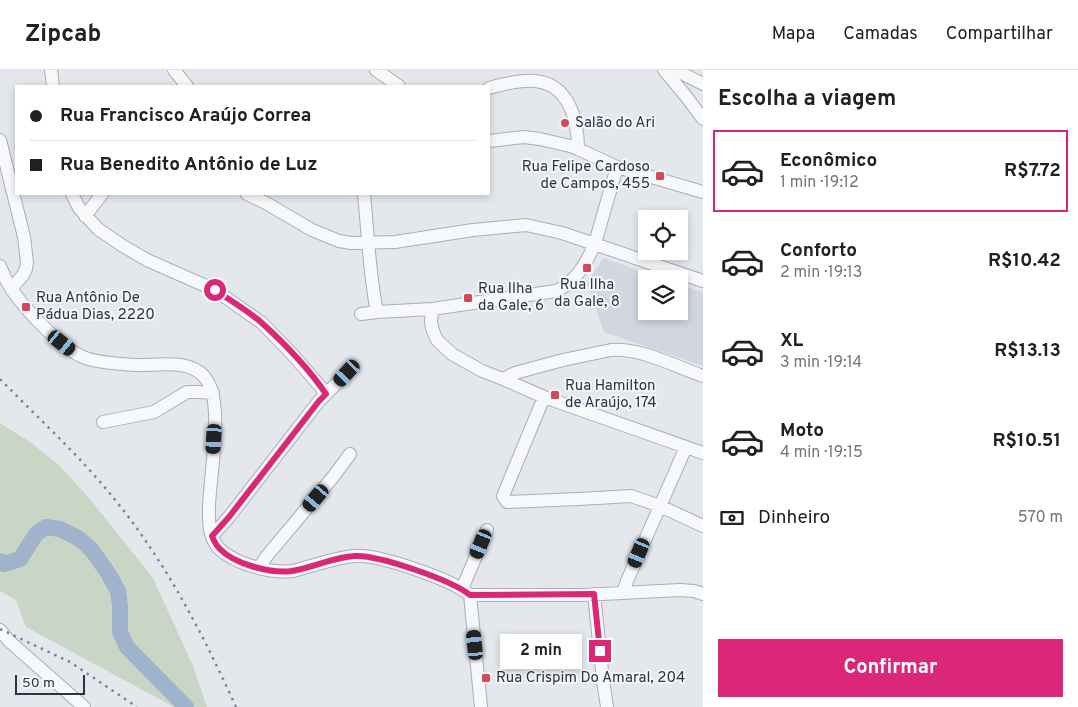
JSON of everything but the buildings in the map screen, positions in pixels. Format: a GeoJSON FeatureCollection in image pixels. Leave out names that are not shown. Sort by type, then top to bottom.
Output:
{"type":"FeatureCollection","features":[{"type":"Feature","properties":{"kind":"street"},"geometry":{"type":"LineString","coordinates":[[51,70],[53,85]]}},
{"type":"Feature","properties":{"kind":"street"},"geometry":{"type":"LineString","coordinates":[[174,70],[186,85]]}},
{"type":"Feature","properties":{"kind":"street"},"geometry":{"type":"LineString","coordinates":[[376,70],[398,85]]}},
{"type":"Feature","properties":{"kind":"street"},"geometry":{"type":"LineString","coordinates":[[664,70],[703,120]]}},
{"type":"Feature","properties":{"kind":"street"},"geometry":{"type":"LineString","coordinates":[[675,70],[703,84]]}},
{"type":"Feature","properties":{"kind":"street"},"geometry":{"type":"LineString","coordinates":[[490,88],[505,83],[536,81],[548,84],[560,92],[570,104],[577,124],[578,148]]}},
{"type":"Feature","properties":{"kind":"street"},"geometry":{"type":"LineString","coordinates":[[490,141],[524,137],[578,148],[617,167],[703,192]]}},
{"type":"Feature","properties":{"kind":"street"},"geometry":{"type":"LineString","coordinates":[[0,140],[24,237],[27,262],[23,275],[11,288]]}},
{"type":"Feature","properties":{"kind":"street"},"geometry":{"type":"LineString","coordinates":[[361,314],[432,309],[556,292],[567,285],[585,264],[595,243],[617,167]]}},
{"type":"Feature","properties":{"kind":"street"},"geometry":{"type":"LineString","coordinates":[[72,195],[85,216],[98,229],[122,246],[147,260],[215,290],[262,323],[292,354],[326,394]]}},
{"type":"Feature","properties":{"kind":"street"},"geometry":{"type":"LineString","coordinates":[[85,216],[101,195]]}},
{"type":"Feature","properties":{"kind":"street"},"geometry":{"type":"LineString","coordinates":[[250,195],[312,230],[331,238],[351,243],[395,242],[473,230],[526,225],[562,232],[703,280]]}},
{"type":"Feature","properties":{"kind":"street"},"geometry":{"type":"LineString","coordinates":[[364,195],[370,267],[377,312]]}},
{"type":"Feature","properties":{"kind":"street"},"geometry":{"type":"LineString","coordinates":[[0,266],[11,288],[53,336],[85,358],[134,365],[174,364],[196,370],[206,378],[213,394],[215,429],[210,482],[209,527],[220,549],[229,556],[248,565],[285,572],[356,556],[370,557],[398,564],[432,576],[466,592],[594,594],[680,590],[703,594]]}},
{"type":"Feature","properties":{"kind":"street"},"geometry":{"type":"LineString","coordinates":[[432,309],[431,323],[437,340],[452,354],[482,371],[503,378],[544,397],[703,453]]}},
{"type":"Feature","properties":{"kind":"street"},"geometry":{"type":"LineString","coordinates":[[503,378],[563,360],[611,350],[632,351],[648,355],[703,376]]}},
{"type":"Feature","properties":{"kind":"street"},"geometry":{"type":"LineString","coordinates":[[212,536],[229,517],[319,401],[347,373]]}},
{"type":"Feature","properties":{"kind":"street"},"geometry":{"type":"LineString","coordinates":[[103,422],[154,412],[187,392],[213,394]]}},
{"type":"Feature","properties":{"kind":"street"},"geometry":{"type":"LineString","coordinates":[[544,397],[503,496],[507,502],[631,496],[660,506],[703,526]]}},
{"type":"Feature","properties":{"kind":"street"},"geometry":{"type":"LineString","coordinates":[[623,593],[686,447]]}},
{"type":"Feature","properties":{"kind":"street"},"geometry":{"type":"LineString","coordinates":[[259,568],[350,454]]}},
{"type":"Feature","properties":{"kind":"street"},"geometry":{"type":"LineString","coordinates":[[481,707],[466,592],[487,530]]}},
{"type":"Feature","properties":{"kind":"street"},"geometry":{"type":"LineString","coordinates":[[594,594],[607,707]]}},
{"type":"Feature","properties":{"kind":"street"},"geometry":{"type":"LineString","coordinates":[[0,630],[9,641],[84,707]]}},
{"type":"Feature","properties":{"kind":"shaded area"},"geometry":{"type":"Polygon","coordinates":[[[603,258],[638,270],[638,320],[688,320],[688,287],[703,292],[703,366],[604,332],[587,283],[603,258]]]}},
{"type":"Feature","properties":{"kind":"green space"},"geometry":{"type":"Polygon","coordinates":[[[0,423],[30,442],[60,466],[89,498],[153,578],[193,666],[207,707],[174,707],[26,627],[16,600],[0,591],[0,423]]]}},
{"type":"Feature","properties":{"kind":"waterway"},"geometry":{"type":"LineString","coordinates":[[0,561],[4,564],[20,559],[36,534],[46,527],[60,529],[78,538],[91,549],[118,591],[120,632],[127,647],[186,707]]}},
{"type":"Feature","properties":{"kind":"railway"},"geometry":{"type":"LineString","coordinates":[[0,379],[89,469],[134,525],[167,574],[197,626],[236,707]]}},
{"type":"Feature","properties":{"kind":"railway"},"geometry":{"type":"LineString","coordinates":[[0,629],[70,662],[137,707]]}},
{"type":"Feature","properties":{"kind":"place","name":"Salão do Ari"},"geometry":{"type":"Point","coordinates":[565,123]}},
{"type":"Feature","properties":{"kind":"place","name":"Rua Felipe Cardoso de Campos, 455"},"geometry":{"type":"Point","coordinates":[660,176]}},
{"type":"Feature","properties":{"kind":"place","name":"Rua Ilha da Gale, 8"},"geometry":{"type":"Point","coordinates":[587,268]}},
{"type":"Feature","properties":{"kind":"place","name":"Rua Ilha da Gale, 6"},"geometry":{"type":"Point","coordinates":[468,298]}},
{"type":"Feature","properties":{"kind":"place","name":"Rua Antônio De Pádua Dias, 2220"},"geometry":{"type":"Point","coordinates":[26,307]}},
{"type":"Feature","properties":{"kind":"place","name":"Rua Hamilton de Araújo, 174"},"geometry":{"type":"Point","coordinates":[555,395]}},
{"type":"Feature","properties":{"kind":"place","name":"Rua Crispim Do Amaral, 204"},"geometry":{"type":"Point","coordinates":[486,678]}},
{"type":"Feature","properties":{"kind":"route"},"geometry":{"type":"LineString","coordinates":[[215,290],[262,323],[292,354],[326,394],[212,536],[220,549],[229,556],[248,565],[285,572],[343,558],[356,556],[370,557],[398,564],[432,576],[462,589],[470,595],[594,594],[600,651]]}}]}
